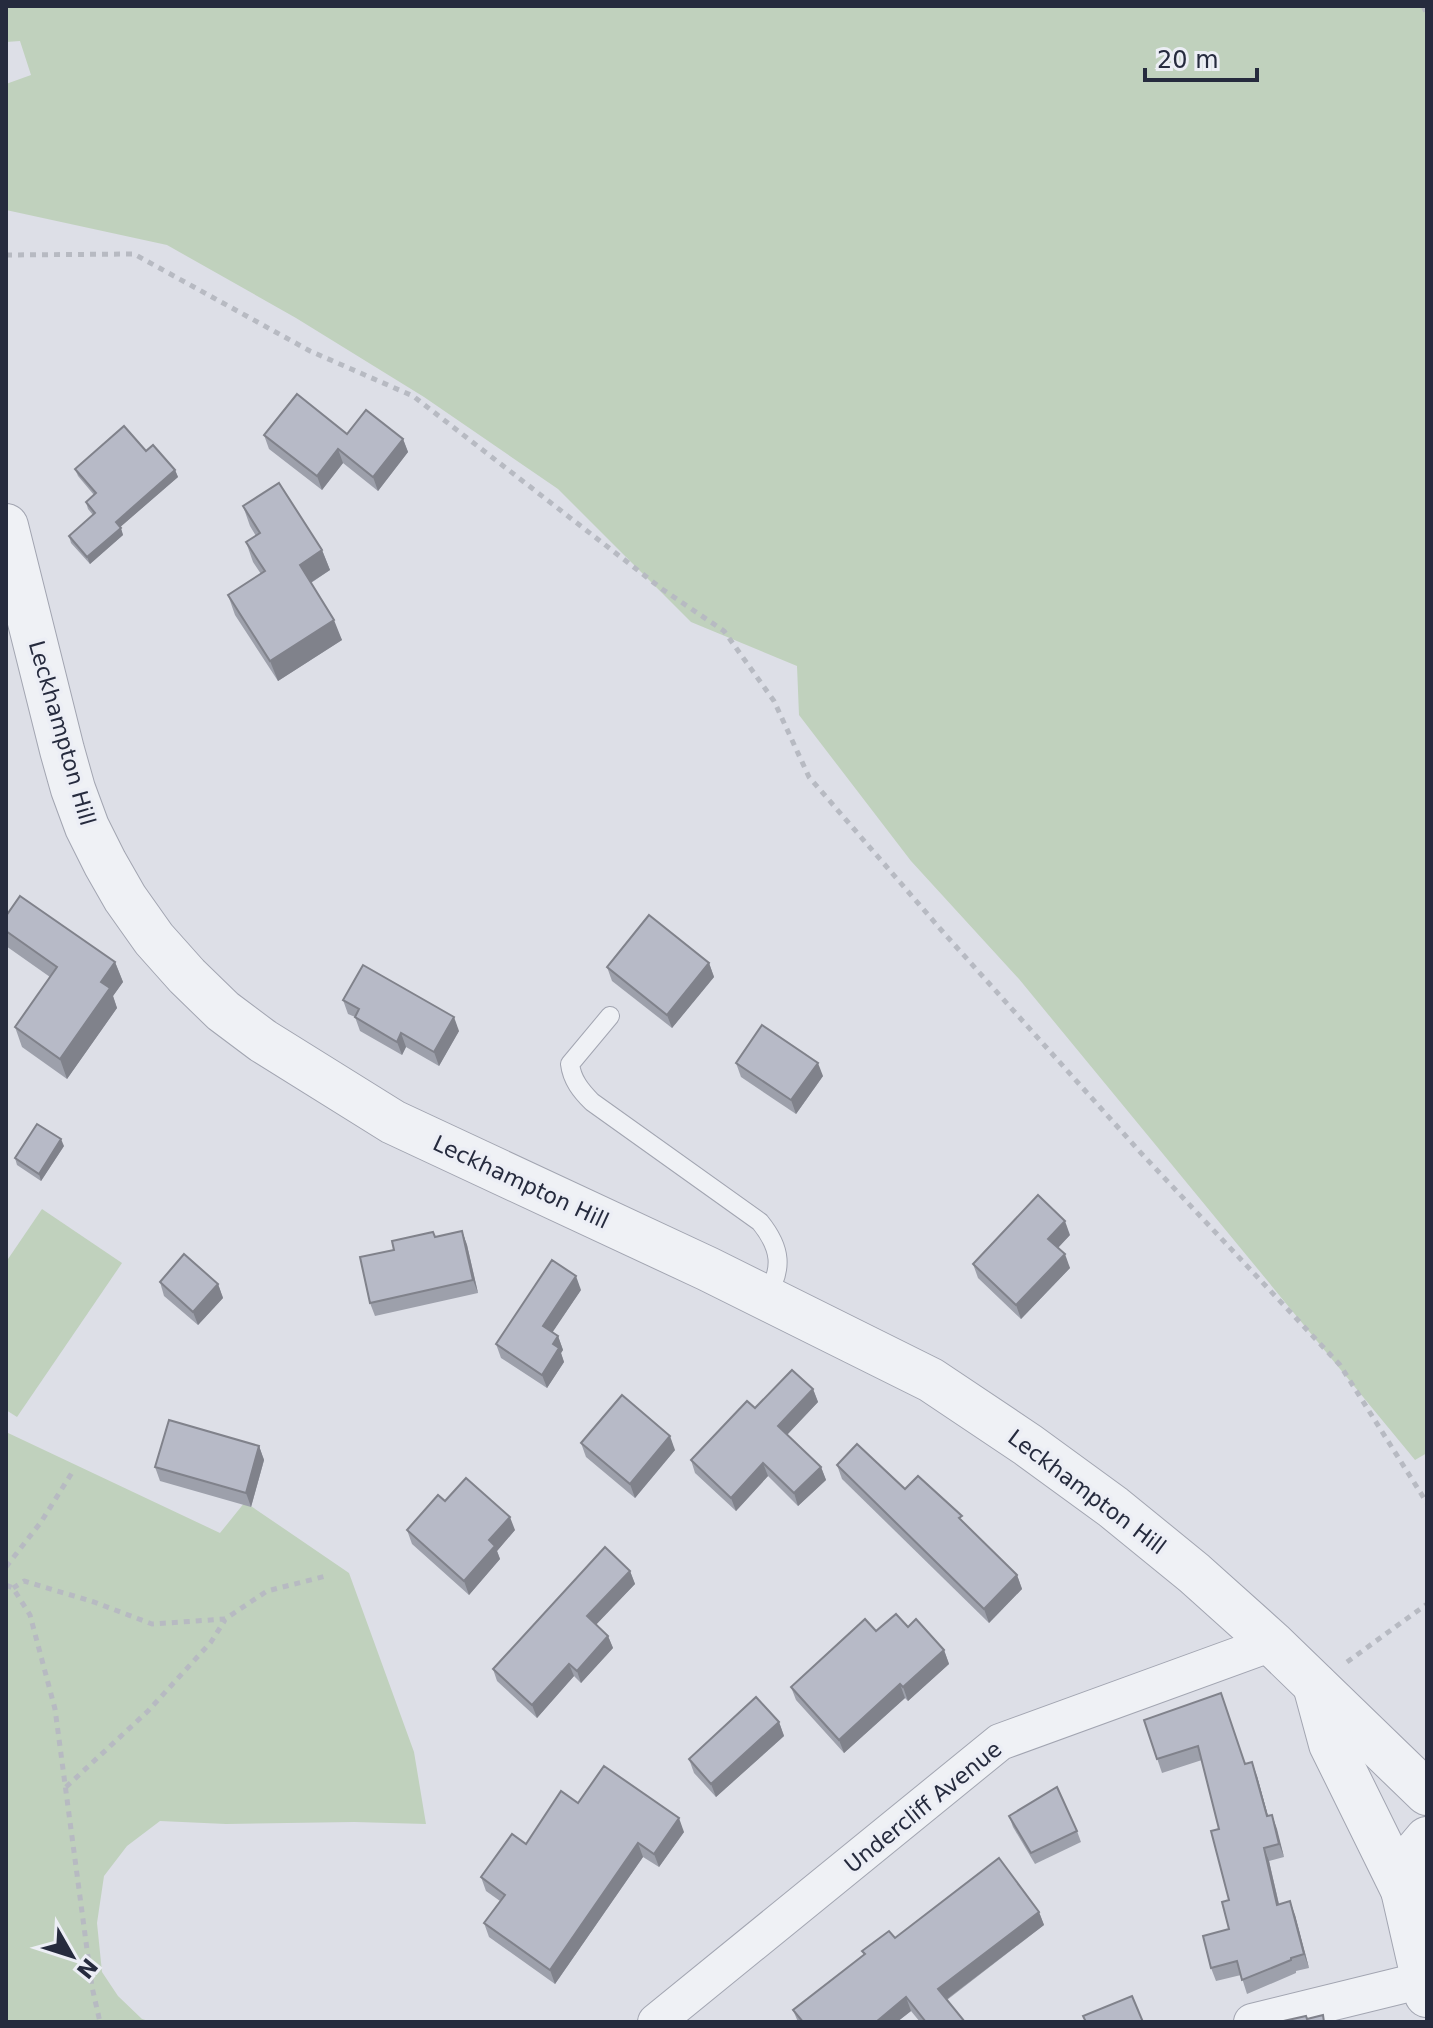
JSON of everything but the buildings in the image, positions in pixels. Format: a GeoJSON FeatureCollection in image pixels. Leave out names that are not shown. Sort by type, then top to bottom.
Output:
{"type":"FeatureCollection","features":[{"type":"Feature","properties":{"kind":"street","name":"Leckhampton Hill"},"geometry":{"type":"LineString","coordinates":[[6,526],[62,750],[87,827],[125,898],[154,939],[223,1011],[263,1041],[393,1122],[931,1380],[1028,1445],[1194,1573],[1272,1643],[1427,1793]]}},
{"type":"Feature","properties":{"kind":"street","name":"Undercliff Avenue"},"geometry":{"type":"LineString","coordinates":[[656,2022],[1000,1742],[1272,1643]]}},
{"type":"Feature","properties":{"kind":"street"},"geometry":{"type":"LineString","coordinates":[[1252,2022],[1425,1988],[1403,1890],[1331,1744],[1315,1685]]}},
{"type":"Feature","properties":{"kind":"street"},"geometry":{"type":"LineString","coordinates":[[1403,1890],[1416,1852],[1427,1839]]}},
{"type":"Feature","properties":{"kind":"lane"},"geometry":{"type":"LineString","coordinates":[[610,1016],[570,1064],[571,1075],[581,1092],[592,1102],[760,1222],[776,1248],[778,1261],[777,1274],[765,1298]]}},
{"type":"Feature","properties":{"kind":"path"},"geometry":{"type":"LineString","coordinates":[[1423,6],[1427,14]]}},
{"type":"Feature","properties":{"kind":"path"},"geometry":{"type":"LineString","coordinates":[[6,255],[134,254],[310,351],[413,396],[662,589],[724,631],[774,701],[809,777],[1131,1141],[1340,1365],[1427,1503]]}},
{"type":"Feature","properties":{"kind":"path"},"geometry":{"type":"LineString","coordinates":[[6,1567],[41,1522],[73,1471]]}},
{"type":"Feature","properties":{"kind":"path"},"geometry":{"type":"LineString","coordinates":[[66,1787],[148,1711],[211,1642],[225,1619],[267,1591],[326,1576]]}},
{"type":"Feature","properties":{"kind":"path"},"geometry":{"type":"LineString","coordinates":[[13,1588],[24,1581],[152,1624],[225,1619]]}},
{"type":"Feature","properties":{"kind":"path"},"geometry":{"type":"LineString","coordinates":[[6,1585],[13,1588],[30,1615],[51,1696],[92,1987],[100,2022]]}},
{"type":"Feature","properties":{"kind":"path"},"geometry":{"type":"LineString","coordinates":[[1315,1685],[1427,1604]]}},
{"type":"Feature","properties":{"kind":"green space"},"geometry":{"type":"Polygon","coordinates":[[[6,6],[1427,6],[1427,1453],[1415,1460],[1019,979],[911,861],[799,715],[797,666],[691,622],[558,489],[424,397],[296,318],[167,245],[6,210],[6,84],[31,75],[20,41],[6,42],[6,6]]]}},
{"type":"Feature","properties":{"kind":"green space"},"geometry":{"type":"Polygon","coordinates":[[[42,1209],[122,1263],[17,1417],[6,1410],[6,1262],[42,1209]]]}},
{"type":"Feature","properties":{"kind":"green space"},"geometry":{"type":"Polygon","coordinates":[[[6,1432],[220,1533],[245,1502],[349,1573],[414,1752],[426,1824],[160,1821],[127,1846],[104,1876],[97,1923],[102,1972],[118,1996],[142,2019],[152,2022],[6,2022],[6,1432]]]}}]}
